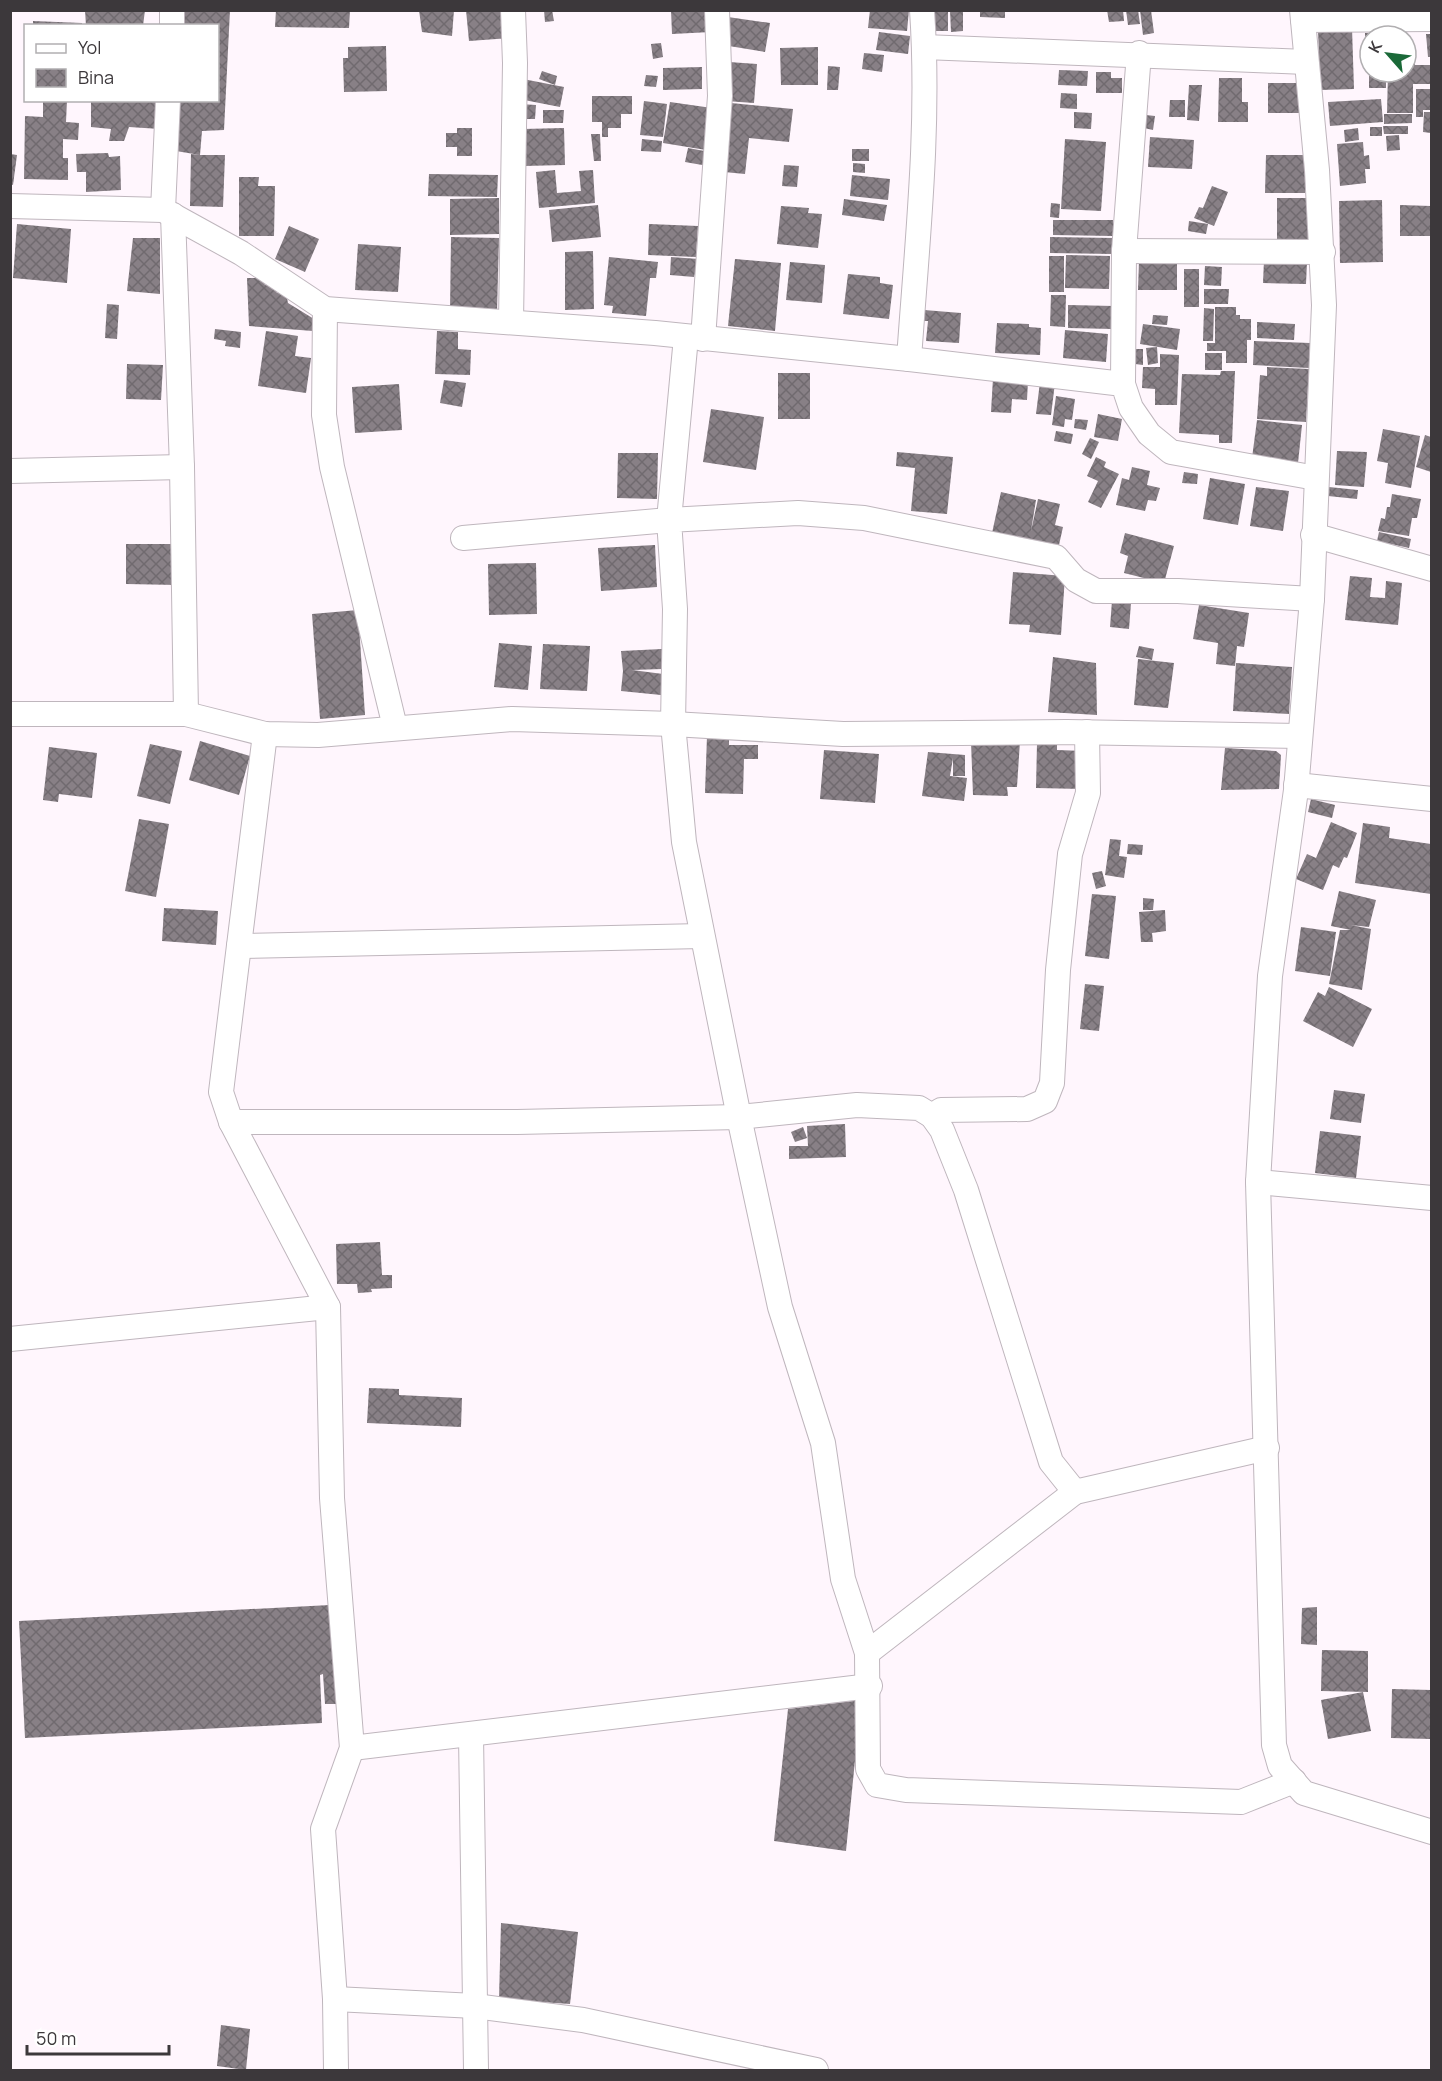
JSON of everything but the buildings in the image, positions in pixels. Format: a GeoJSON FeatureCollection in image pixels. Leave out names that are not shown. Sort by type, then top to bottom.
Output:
{"type":"FeatureCollection","features":[{"type":"Feature","properties":{"kind":"street"},"geometry":{"type":"LineString","coordinates":[[511,322],[515,63],[513,10]]}},
{"type":"Feature","properties":{"kind":"street"},"geometry":{"type":"LineString","coordinates":[[717,10],[720,96],[695,338],[669,520],[675,609],[673,724],[684,842],[739,1117],[780,1307],[823,1443],[843,1579],[867,1653],[870,1686],[868,1768],[877,1785],[906,1790],[1241,1802],[1294,1781]]}},
{"type":"Feature","properties":{"kind":"street"},"geometry":{"type":"LineString","coordinates":[[909,359],[922,173],[924,47],[922,10]]}},
{"type":"Feature","properties":{"kind":"street"},"geometry":{"type":"LineString","coordinates":[[1431,19],[1302,15],[1323,252],[1324,305],[1312,599],[1296,785],[1270,976],[1258,1182],[1274,1745],[1280,1766],[1304,1792],[1431,1832]]}},
{"type":"Feature","properties":{"kind":"street"},"geometry":{"type":"LineString","coordinates":[[924,47],[1138,53],[1306,62]]}},
{"type":"Feature","properties":{"kind":"street"},"geometry":{"type":"LineString","coordinates":[[1138,53],[1124,251],[1123,384],[1131,408],[1149,434],[1171,452],[1316,478]]}},
{"type":"Feature","properties":{"kind":"street"},"geometry":{"type":"LineString","coordinates":[[168,102],[168,213],[182,467],[186,714]]}},
{"type":"Feature","properties":{"kind":"street"},"geometry":{"type":"LineString","coordinates":[[10,206],[168,213],[241,254],[325,309],[695,338],[909,359],[1123,384]]}},
{"type":"Feature","properties":{"kind":"street"},"geometry":{"type":"LineString","coordinates":[[1124,251],[1323,252]]}},
{"type":"Feature","properties":{"kind":"street"},"geometry":{"type":"LineString","coordinates":[[325,309],[324,415],[332,467],[395,727]]}},
{"type":"Feature","properties":{"kind":"street"},"geometry":{"type":"LineString","coordinates":[[10,471],[182,467]]}},
{"type":"Feature","properties":{"kind":"street"},"geometry":{"type":"LineString","coordinates":[[463,538],[669,520],[798,513],[864,518],[1056,557],[1076,580],[1096,591],[1178,591],[1312,599]]}},
{"type":"Feature","properties":{"kind":"street"},"geometry":{"type":"LineString","coordinates":[[1313,535],[1431,569]]}},
{"type":"Feature","properties":{"kind":"street"},"geometry":{"type":"LineString","coordinates":[[10,714],[186,714],[266,734],[318,735],[512,719],[673,724],[843,734],[1088,732],[1300,736]]}},
{"type":"Feature","properties":{"kind":"street"},"geometry":{"type":"LineString","coordinates":[[932,1116],[941,1110],[1027,1109],[1045,1101],[1052,1083],[1058,970],[1070,854],[1088,793],[1088,732]]}},
{"type":"Feature","properties":{"kind":"street"},"geometry":{"type":"LineString","coordinates":[[266,734],[221,1092],[231,1122],[328,1308],[332,1498],[352,1748],[323,1829],[335,1999],[336,2070]]}},
{"type":"Feature","properties":{"kind":"street"},"geometry":{"type":"LineString","coordinates":[[1296,785],[1431,799]]}},
{"type":"Feature","properties":{"kind":"street"},"geometry":{"type":"LineString","coordinates":[[239,946],[702,936]]}},
{"type":"Feature","properties":{"kind":"street"},"geometry":{"type":"LineString","coordinates":[[231,1122],[517,1122],[739,1117],[856,1105],[919,1108],[932,1116],[942,1130],[966,1190],[1051,1462],[1075,1492]]}},
{"type":"Feature","properties":{"kind":"street"},"geometry":{"type":"LineString","coordinates":[[1258,1182],[1431,1198]]}},
{"type":"Feature","properties":{"kind":"street"},"geometry":{"type":"LineString","coordinates":[[10,1339],[328,1308]]}},
{"type":"Feature","properties":{"kind":"street"},"geometry":{"type":"LineString","coordinates":[[867,1653],[1075,1492],[1267,1448]]}},
{"type":"Feature","properties":{"kind":"street"},"geometry":{"type":"LineString","coordinates":[[352,1748],[870,1686]]}},
{"type":"Feature","properties":{"kind":"street"},"geometry":{"type":"LineString","coordinates":[[471,1735],[476,2070]]}},
{"type":"Feature","properties":{"kind":"street"},"geometry":{"type":"LineString","coordinates":[[335,1999],[475,2006],[583,2020],[816,2070]]}}]}
